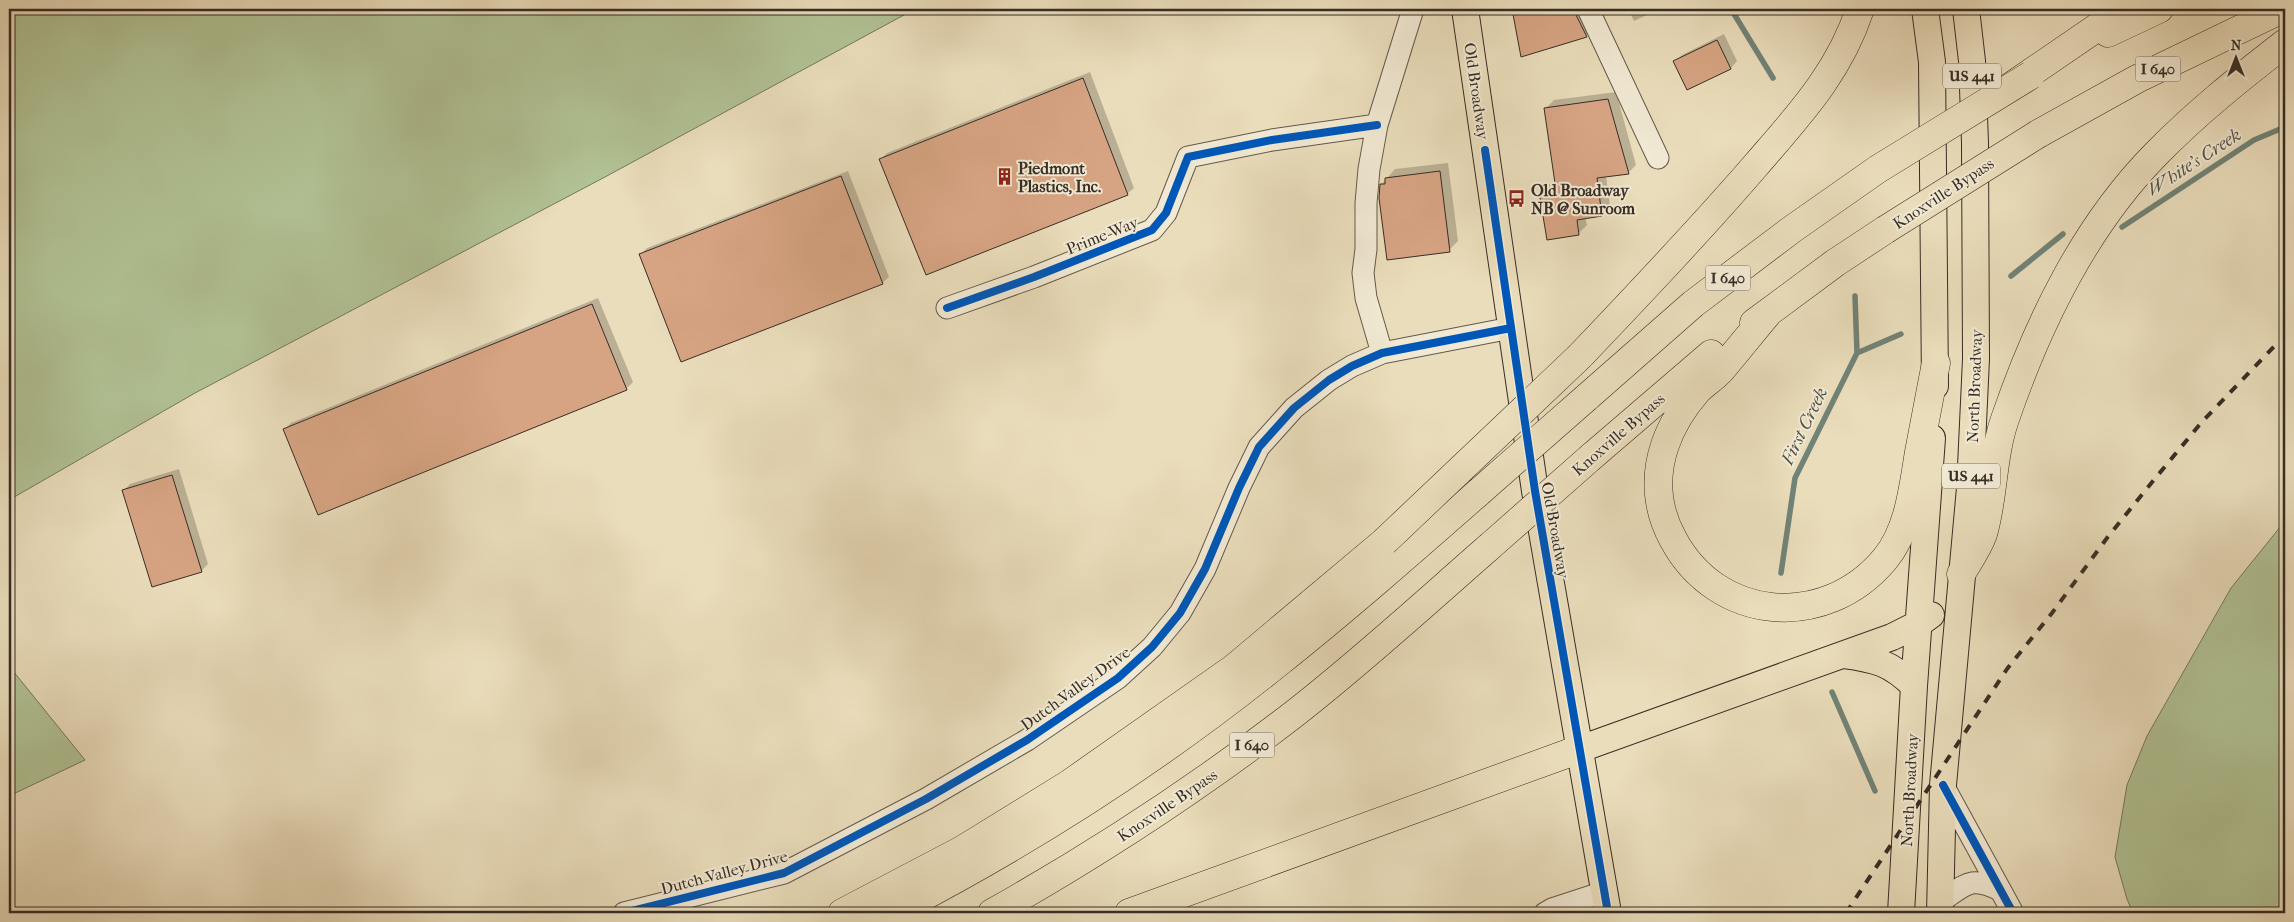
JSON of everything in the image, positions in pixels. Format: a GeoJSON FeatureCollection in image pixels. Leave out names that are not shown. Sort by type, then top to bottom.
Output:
{"type":"FeatureCollection","features":[{"type":"Feature","properties":{"kind":"highway"},"geometry":{"type":"LineString","coordinates":[[842,913],[962,850],[1069,784],[1234,668],[1384,542],[1580,356],[1696,234],[1806,108],[1840,59],[1852,34],[1860,9]]}},
{"type":"Feature","properties":{"kind":"highway"},"geometry":{"type":"LineString","coordinates":[[1996,96],[2124,9]]}},
{"type":"Feature","properties":{"kind":"highway","name":"I 640"},"geometry":{"type":"LineString","coordinates":[[892,913],[959,878],[1119,780],[1278,664],[1369,589],[1693,304],[1791,230],[1878,169],[1996,96],[2106,34],[2159,9]]}},
{"type":"Feature","properties":{"kind":"highway","name":"Knoxville Bypass"},"geometry":{"type":"LineString","coordinates":[[992,913],[1141,824],[1294,713],[1366,655],[1722,344],[1835,263],[2038,134],[2137,79],[2282,9]]}},
{"type":"Feature","properties":{"kind":"highway"},"geometry":{"type":"LineString","coordinates":[[1960,582],[1982,535],[2001,428],[2025,361],[2054,299],[2084,248],[2115,203],[2155,155],[2215,98],[2285,43]]}},
{"type":"Feature","properties":{"kind":"highway"},"geometry":{"type":"LineString","coordinates":[[1769,312],[1719,372],[1699,389],[1671,428],[1664,447],[1659,482],[1659,501],[1665,524],[1690,565],[1710,585],[1754,605],[1778,608],[1804,606],[1824,601],[1852,587],[1886,558],[1896,540],[1909,508],[1936,363]]}},
{"type":"Feature","properties":{"kind":"highway"},"geometry":{"type":"LineString","coordinates":[[1129,913],[1580,749]]}},
{"type":"Feature","properties":{"kind":"main road","name":"Old Broadway"},"geometry":{"type":"LineString","coordinates":[[1465,9],[1535,491],[1606,902]]}},
{"type":"Feature","properties":{"kind":"main road","name":"North Broadway"},"geometry":{"type":"LineString","coordinates":[[1902,902],[1914,686],[1920,623],[1936,363],[1932,62],[1925,9]]}},
{"type":"Feature","properties":{"kind":"main road","name":"North Broadway"},"geometry":{"type":"LineString","coordinates":[[1941,907],[1943,785],[1970,488],[1976,359],[1975,143],[1972,62],[1966,9]]}},
{"type":"Feature","properties":{"kind":"main road"},"geometry":{"type":"LineString","coordinates":[[1580,749],[1840,654],[1892,637],[1920,623],[1960,582]]}},
{"type":"Feature","properties":{"kind":"main road"},"geometry":{"type":"LineString","coordinates":[[1840,654],[1870,658],[1890,665],[1914,686]]}},
{"type":"Feature","properties":{"kind":"street"},"geometry":{"type":"LineString","coordinates":[[1382,353],[1366,298],[1363,273],[1366,249],[1366,203],[1369,169],[1377,126],[1414,9]]}},
{"type":"Feature","properties":{"kind":"street"},"geometry":{"type":"LineString","coordinates":[[1588,9],[1658,158]]}},
{"type":"Feature","properties":{"kind":"street","name":"Prime Way"},"geometry":{"type":"LineString","coordinates":[[947,308],[1034,277],[1152,230],[1166,213],[1188,157],[1272,140],[1377,126]]}},
{"type":"Feature","properties":{"kind":"street","name":"Dutch Valley Drive"},"geometry":{"type":"LineString","coordinates":[[624,913],[784,873],[926,800],[1042,730],[1118,678],[1152,647],[1180,613],[1205,569],[1259,446],[1294,408],[1329,380],[1352,366],[1382,353],[1511,328]]}},
{"type":"Feature","properties":{"kind":"street"},"geometry":{"type":"LineString","coordinates":[[1943,785],[2012,913]]}},
{"type":"Feature","properties":{"kind":"street"},"geometry":{"type":"LineString","coordinates":[[1941,907],[1966,884],[1976,881],[2000,890]]}},
{"type":"Feature","properties":{"kind":"street"},"geometry":{"type":"LineString","coordinates":[[1545,913],[1552,908],[1606,902]]}},
{"type":"Feature","properties":{"kind":"green space"},"geometry":{"type":"Polygon","coordinates":[[[9,9],[915,9],[605,177],[195,393],[9,500],[9,9]]]}},
{"type":"Feature","properties":{"kind":"green space"},"geometry":{"type":"Polygon","coordinates":[[[2285,521],[2285,913],[2133,913],[2115,857],[2127,785],[2147,736],[2231,588],[2285,521]]]}},
{"type":"Feature","properties":{"kind":"green space"},"geometry":{"type":"Polygon","coordinates":[[[9,666],[85,760],[9,796],[9,666]]]}},
{"type":"Feature","properties":{"kind":"building"},"geometry":{"type":"Polygon","coordinates":[[[1512,9],[1573,9],[1587,37],[1521,57],[1512,9]]]}},
{"type":"Feature","properties":{"kind":"building"},"geometry":{"type":"Polygon","coordinates":[[[1717,40],[1731,69],[1687,90],[1673,61],[1717,40]]]}},
{"type":"Feature","properties":{"kind":"building","name":"Piedmont Plastics, Inc."},"geometry":{"type":"Polygon","coordinates":[[[1083,78],[1128,195],[926,275],[879,159],[1083,78]]]}},
{"type":"Feature","properties":{"kind":"building"},"geometry":{"type":"Polygon","coordinates":[[[1608,99],[1629,174],[1597,178],[1602,216],[1577,220],[1579,235],[1547,240],[1539,192],[1556,190],[1544,108],[1608,99]]]}},
{"type":"Feature","properties":{"kind":"building"},"geometry":{"type":"Polygon","coordinates":[[[1440,171],[1450,252],[1387,260],[1379,198],[1380,184],[1385,184],[1385,178],[1440,171]]]}},
{"type":"Feature","properties":{"kind":"building"},"geometry":{"type":"Polygon","coordinates":[[[841,176],[883,284],[681,362],[639,254],[841,176]]]}},
{"type":"Feature","properties":{"kind":"building"},"geometry":{"type":"Polygon","coordinates":[[[592,304],[627,390],[318,515],[283,429],[592,304]]]}},
{"type":"Feature","properties":{"kind":"building"},"geometry":{"type":"Polygon","coordinates":[[[172,475],[202,572],[152,587],[122,490],[172,475]]]}},
{"type":"Feature","properties":{"kind":"waterway","name":"First Creek"},"geometry":{"type":"LineString","coordinates":[[1731,9],[1773,78]]}},
{"type":"Feature","properties":{"kind":"waterway","name":"White's Creek"},"geometry":{"type":"LineString","coordinates":[[2122,227],[2254,140],[2285,127]]}},
{"type":"Feature","properties":{"kind":"waterway","name":"White's Creek"},"geometry":{"type":"LineString","coordinates":[[2011,276],[2063,234]]}},
{"type":"Feature","properties":{"kind":"waterway","name":"First Creek"},"geometry":{"type":"LineString","coordinates":[[1781,573],[1795,478],[1857,353],[1855,296]]}},
{"type":"Feature","properties":{"kind":"waterway","name":"White's Creek"},"geometry":{"type":"LineString","coordinates":[[1857,353],[1901,334]]}},
{"type":"Feature","properties":{"kind":"waterway","name":"First Creek"},"geometry":{"type":"LineString","coordinates":[[1832,692],[1875,791]]}},
{"type":"Feature","properties":{"kind":"railway"},"geometry":{"type":"LineString","coordinates":[[1846,913],[2007,669],[2052,613],[2107,538],[2201,423],[2285,335]]}},
{"type":"Feature","properties":{"kind":"cycle path"},"geometry":{"type":"LineString","coordinates":[[947,308],[1034,277],[1152,230],[1166,213],[1188,157],[1272,140],[1377,125]]}},
{"type":"Feature","properties":{"kind":"cycle path"},"geometry":{"type":"LineString","coordinates":[[1485,150],[1535,491],[1608,913]]}},
{"type":"Feature","properties":{"kind":"cycle path"},"geometry":{"type":"LineString","coordinates":[[624,913],[784,873],[926,799],[1027,740],[1118,678],[1152,647],[1180,613],[1205,569],[1239,488],[1259,447],[1294,408],[1329,380],[1352,366],[1382,353],[1511,328]]}},
{"type":"Feature","properties":{"kind":"cycle path"},"geometry":{"type":"LineString","coordinates":[[1943,785],[2013,913]]}},
{"type":"Feature","properties":{"kind":"place","name":"Piedmont Plastics, Inc."},"geometry":{"type":"Point","coordinates":[1004,177]}},
{"type":"Feature","properties":{"kind":"place","name":"Old Broadway NB @ Sunroom"},"geometry":{"type":"Point","coordinates":[1517,199]}}]}
